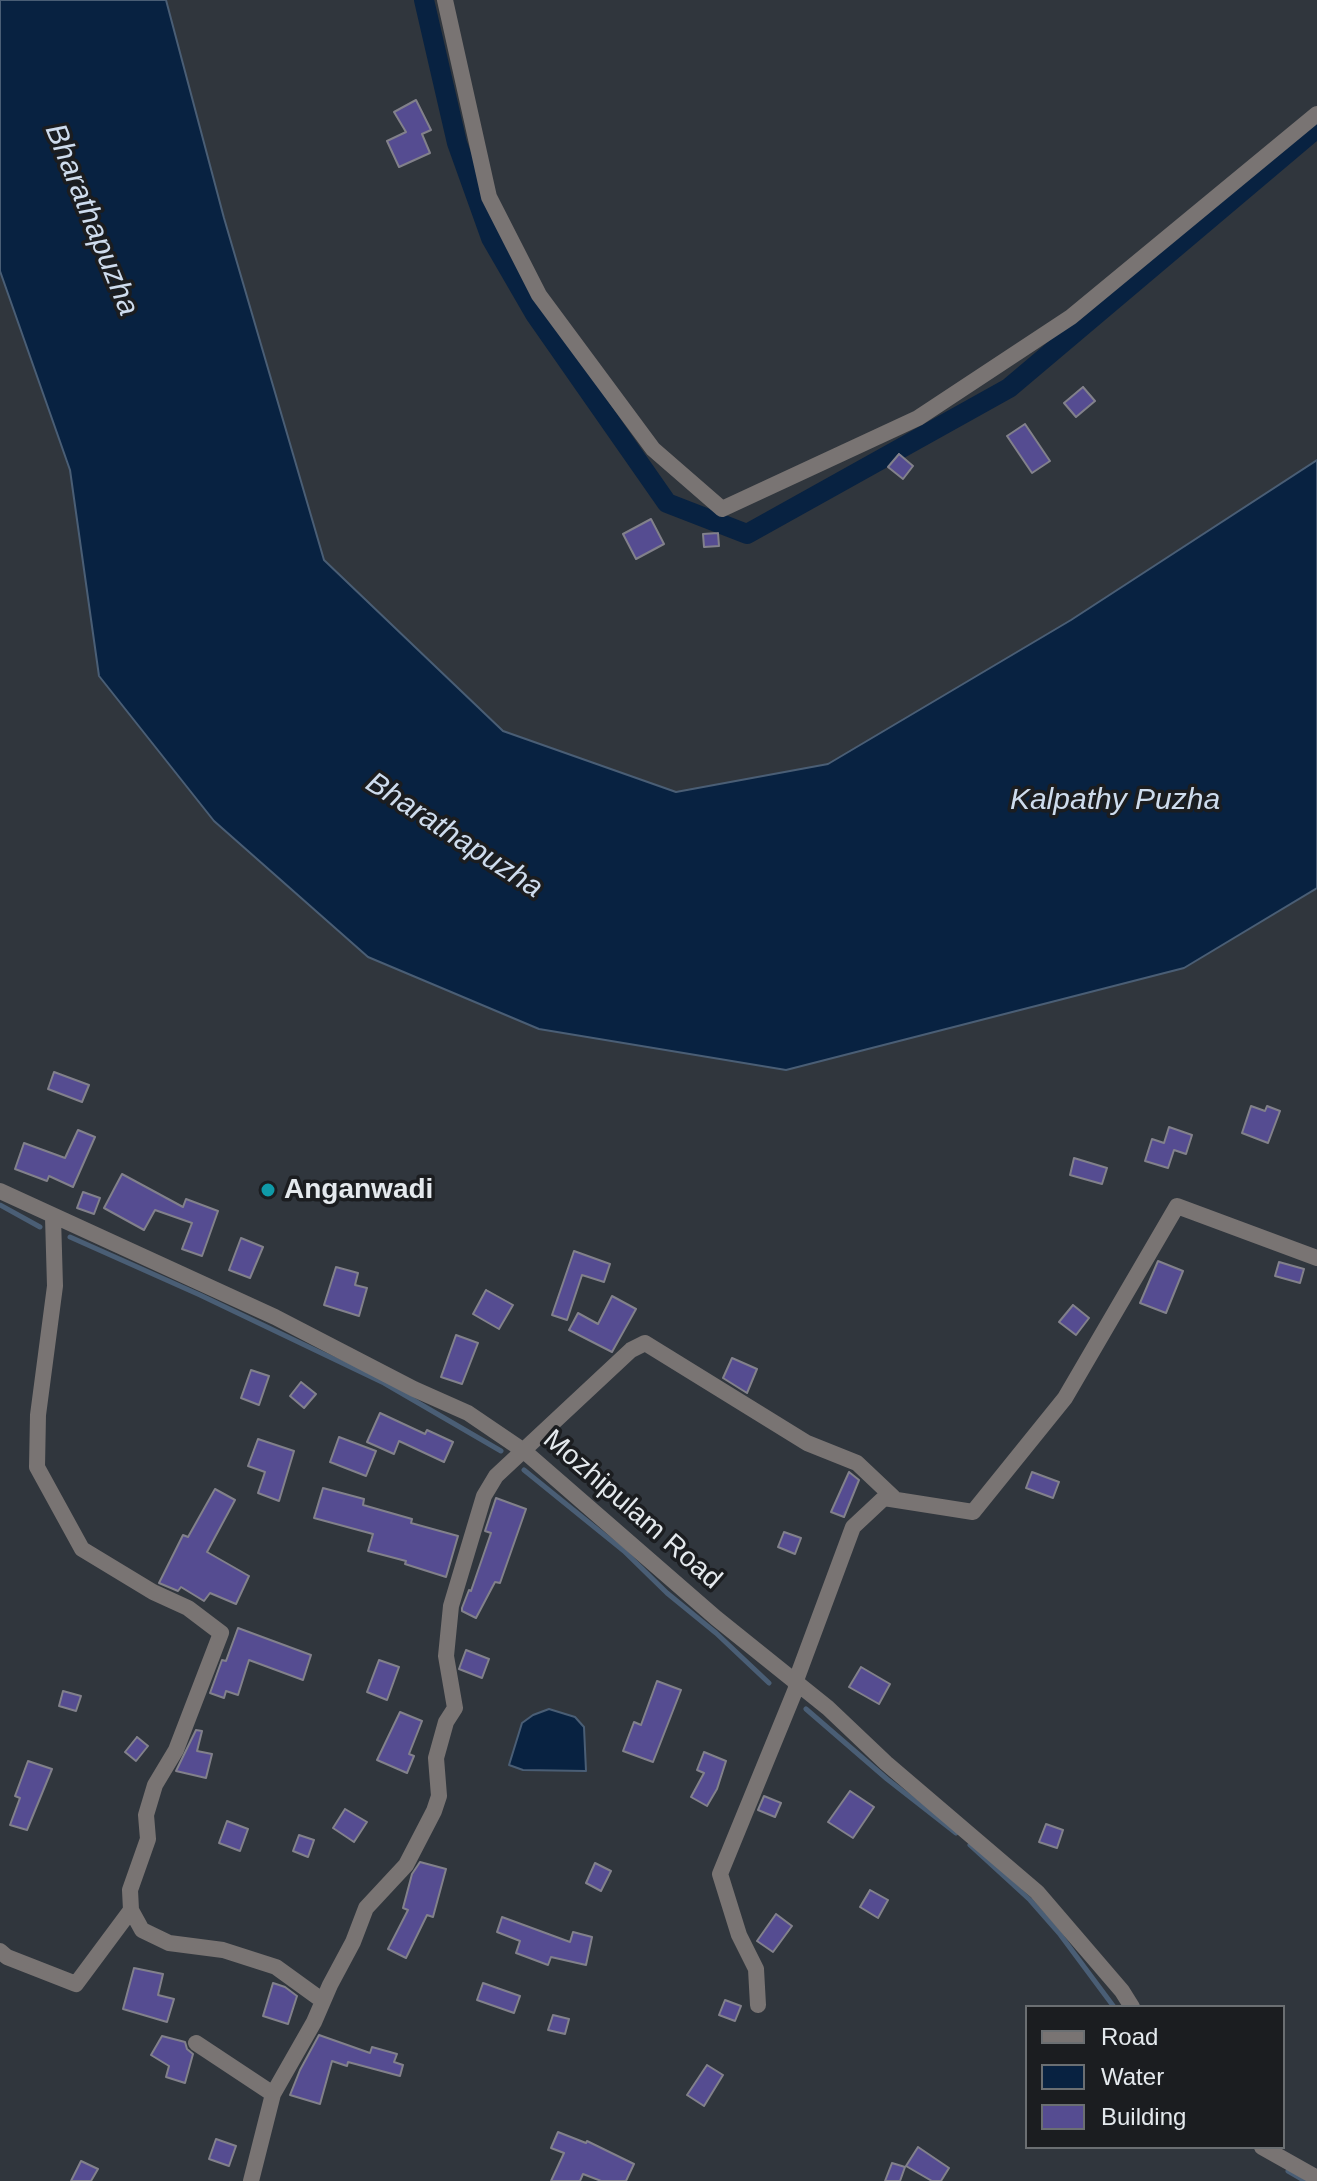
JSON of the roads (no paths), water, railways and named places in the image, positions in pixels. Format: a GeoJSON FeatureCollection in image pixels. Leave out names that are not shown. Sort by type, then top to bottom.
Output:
{"type":"FeatureCollection","features":[{"type":"Feature","properties":{"kind":"street"},"geometry":{"type":"LineString","coordinates":[[445,0],[489,197],[539,295],[653,449],[722,509],[918,418],[1058,325],[1317,114]]}},
{"type":"Feature","properties":{"kind":"street","name":"Mozhipulam Road"},"geometry":{"type":"LineString","coordinates":[[0,1191],[261,1311],[468,1413],[524,1451],[716,1618],[828,1708],[886,1763],[1037,1892],[1130,2005]]}},
{"type":"Feature","properties":{"kind":"street"},"geometry":{"type":"LineString","coordinates":[[884,1498],[973,1512],[1065,1398],[1177,1206],[1317,1258]]}},
{"type":"Feature","properties":{"kind":"street"},"geometry":{"type":"LineString","coordinates":[[53,1217],[55,1286],[38,1415],[37,1467],[82,1549],[153,1592],[188,1608],[221,1633],[176,1750],[155,1785],[146,1815],[148,1839],[130,1890],[131,1910],[142,1930],[169,1943],[223,1950],[276,1967],[323,2001]]}},
{"type":"Feature","properties":{"kind":"street"},"geometry":{"type":"LineString","coordinates":[[251,2181],[273,2094],[314,2022],[366,1908],[406,1865],[434,1811],[439,1796],[436,1758],[446,1722],[455,1708],[446,1656],[451,1606],[484,1496],[496,1476],[631,1350],[645,1343],[807,1443],[857,1463],[893,1497],[884,1498],[853,1527],[795,1683],[797,1686],[720,1874],[739,1935],[756,1969],[758,2005]]}},
{"type":"Feature","properties":{"kind":"street"},"geometry":{"type":"LineString","coordinates":[[0,1951],[7,1957],[76,1984],[131,1910]]}},
{"type":"Feature","properties":{"kind":"street"},"geometry":{"type":"LineString","coordinates":[[196,2043],[273,2094]]}},
{"type":"Feature","properties":{"kind":"street"},"geometry":{"type":"LineString","coordinates":[[1266,2149],[1317,2178]]}},
{"type":"Feature","properties":{"kind":"water","name":"Kalpathy Puzha"},"geometry":{"type":"Polygon","coordinates":[[[0,0],[166,0],[224,218],[324,560],[503,731],[676,792],[828,764],[1071,620],[1317,460],[1317,888],[1184,968],[786,1070],[539,1029],[368,957],[214,821],[99,676],[70,470],[0,271],[0,0]]]}},
{"type":"Feature","properties":{"kind":"water"},"geometry":{"type":"Polygon","coordinates":[[[549,1709],[575,1717],[584,1727],[586,1771],[523,1770],[509,1765],[522,1723],[549,1709]]]}},
{"type":"Feature","properties":{"kind":"waterway"},"geometry":{"type":"LineString","coordinates":[[424,0],[457,143],[491,238],[535,314],[667,503],[747,534],[1009,388],[1317,128]]}},
{"type":"Feature","properties":{"kind":"waterway"},"geometry":{"type":"LineString","coordinates":[[0,1205],[40,1227]]}},
{"type":"Feature","properties":{"kind":"waterway"},"geometry":{"type":"LineString","coordinates":[[70,1237],[384,1383],[501,1451]]}},
{"type":"Feature","properties":{"kind":"waterway"},"geometry":{"type":"LineString","coordinates":[[524,1470],[624,1551],[769,1683]]}},
{"type":"Feature","properties":{"kind":"waterway"},"geometry":{"type":"LineString","coordinates":[[806,1709],[956,1833]]}},
{"type":"Feature","properties":{"kind":"waterway"},"geometry":{"type":"LineString","coordinates":[[970,1845],[1030,1900],[1059,1933],[1113,2005]]}},
{"type":"Feature","properties":{"kind":"waterway"},"geometry":{"type":"LineString","coordinates":[[1288,2171],[1305,2181]]}},
{"type":"Feature","properties":{"kind":"place","name":"Anganwadi"},"geometry":{"type":"Point","coordinates":[268,1190]}},
{"type":"Feature","properties":{"kind":"water label","name":"Bharathapuzha"},"geometry":{"type":"Point","coordinates":[91,220]}},
{"type":"Feature","properties":{"kind":"water label","name":"Bharathapuzha"},"geometry":{"type":"Point","coordinates":[454,836]}}]}
